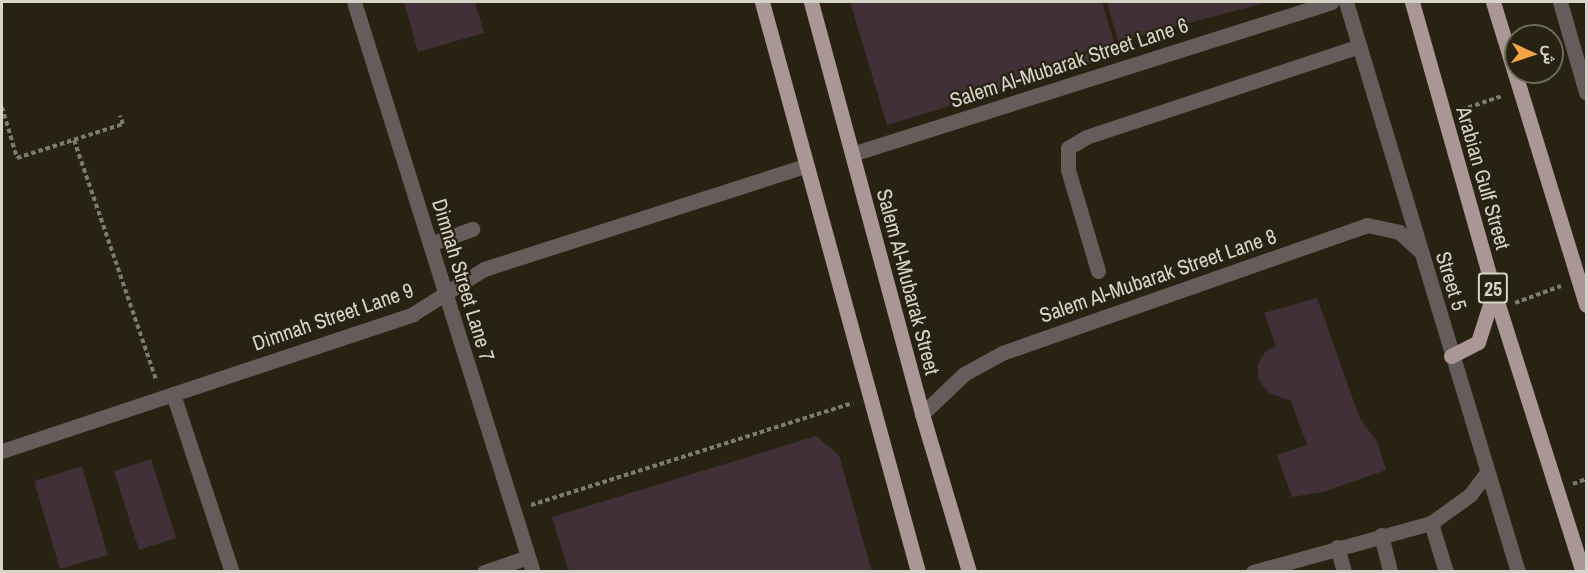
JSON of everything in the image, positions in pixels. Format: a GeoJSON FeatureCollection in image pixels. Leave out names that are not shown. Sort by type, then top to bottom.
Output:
{"type":"FeatureCollection","features":[{"type":"Feature","properties":{"kind":"main road"},"geometry":{"type":"LineString","coordinates":[[762,2],[918,572]]}},
{"type":"Feature","properties":{"kind":"main road","name":"Salem Al-Mubarak Street"},"geometry":{"type":"LineString","coordinates":[[812,2],[922,414],[969,572]]}},
{"type":"Feature","properties":{"kind":"main road","name":"Arabian Gulf Street"},"geometry":{"type":"LineString","coordinates":[[1412,2],[1494,292],[1583,572]]}},
{"type":"Feature","properties":{"kind":"main road"},"geometry":{"type":"LineString","coordinates":[[1493,2],[1587,305]]}},
{"type":"Feature","properties":{"kind":"main road"},"geometry":{"type":"LineString","coordinates":[[1451,356],[1478,342],[1494,292]]}},
{"type":"Feature","properties":{"kind":"street","name":"Dimnah Street Lane 7"},"geometry":{"type":"LineString","coordinates":[[354,2],[531,565]]}},
{"type":"Feature","properties":{"kind":"street","name":"Salem Al-Mubarak Street Lane 6"},"geometry":{"type":"LineString","coordinates":[[852,154],[1332,2]]}},
{"type":"Feature","properties":{"kind":"street","name":"Street 5"},"geometry":{"type":"LineString","coordinates":[[1346,2],[1486,474],[1518,572]]}},
{"type":"Feature","properties":{"kind":"street"},"geometry":{"type":"LineString","coordinates":[[1560,2],[1587,92]]}},
{"type":"Feature","properties":{"kind":"street"},"geometry":{"type":"LineString","coordinates":[[1098,271],[1068,170],[1068,148],[1086,137],[1359,46]]}},
{"type":"Feature","properties":{"kind":"street","name":"Dimnah Street Lane 9"},"geometry":{"type":"LineString","coordinates":[[2,451],[413,314],[484,269],[807,165]]}},
{"type":"Feature","properties":{"kind":"street","name":"Salem Al-Mubarak Street Lane 8"},"geometry":{"type":"LineString","coordinates":[[922,414],[964,374],[1002,352],[1367,225],[1399,232],[1420,251]]}},
{"type":"Feature","properties":{"kind":"street"},"geometry":{"type":"LineString","coordinates":[[430,244],[472,229]]}},
{"type":"Feature","properties":{"kind":"street"},"geometry":{"type":"LineString","coordinates":[[168,395],[232,572]]}},
{"type":"Feature","properties":{"kind":"street"},"geometry":{"type":"LineString","coordinates":[[1253,572],[1431,522],[1454,508],[1486,474]]}},
{"type":"Feature","properties":{"kind":"street"},"geometry":{"type":"LineString","coordinates":[[1431,522],[1446,572]]}},
{"type":"Feature","properties":{"kind":"street"},"geometry":{"type":"LineString","coordinates":[[1381,535],[1390,572]]}},
{"type":"Feature","properties":{"kind":"street"},"geometry":{"type":"LineString","coordinates":[[1337,547],[1344,572]]}},
{"type":"Feature","properties":{"kind":"street"},"geometry":{"type":"LineString","coordinates":[[484,572],[531,565]]}},
{"type":"Feature","properties":{"kind":"path"},"geometry":{"type":"LineString","coordinates":[[1443,116],[1520,90]]}},
{"type":"Feature","properties":{"kind":"path"},"geometry":{"type":"LineString","coordinates":[[2,107],[17,158],[123,124],[120,116]]}},
{"type":"Feature","properties":{"kind":"path"},"geometry":{"type":"LineString","coordinates":[[74,140],[168,395]]}},
{"type":"Feature","properties":{"kind":"path"},"geometry":{"type":"LineString","coordinates":[[1499,308],[1579,279]]}},
{"type":"Feature","properties":{"kind":"path"},"geometry":{"type":"LineString","coordinates":[[514,511],[871,397]]}},
{"type":"Feature","properties":{"kind":"building"},"geometry":{"type":"Polygon","coordinates":[[[404,2],[475,2],[484,33],[418,52],[404,2]]]}},
{"type":"Feature","properties":{"kind":"building"},"geometry":{"type":"Polygon","coordinates":[[[850,2],[1102,2],[1118,55],[887,125],[850,2]]]}},
{"type":"Feature","properties":{"kind":"building"},"geometry":{"type":"Polygon","coordinates":[[[1107,2],[1264,2],[1264,3],[1118,42],[1107,2]]]}},
{"type":"Feature","properties":{"kind":"building"},"geometry":{"type":"Polygon","coordinates":[[[1317,298],[1360,419],[1378,443],[1386,470],[1323,492],[1292,497],[1277,455],[1307,445],[1291,401],[1269,393],[1258,379],[1258,364],[1265,352],[1276,346],[1264,313],[1317,298]]]}},
{"type":"Feature","properties":{"kind":"building"},"geometry":{"type":"Polygon","coordinates":[[[816,436],[839,455],[872,572],[569,572],[552,517],[816,436]]]}},
{"type":"Feature","properties":{"kind":"building"},"geometry":{"type":"Polygon","coordinates":[[[151,459],[176,538],[139,550],[114,471],[151,459]]]}},
{"type":"Feature","properties":{"kind":"building"},"geometry":{"type":"Polygon","coordinates":[[[82,466],[108,555],[60,569],[34,481],[82,466]]]}}]}
